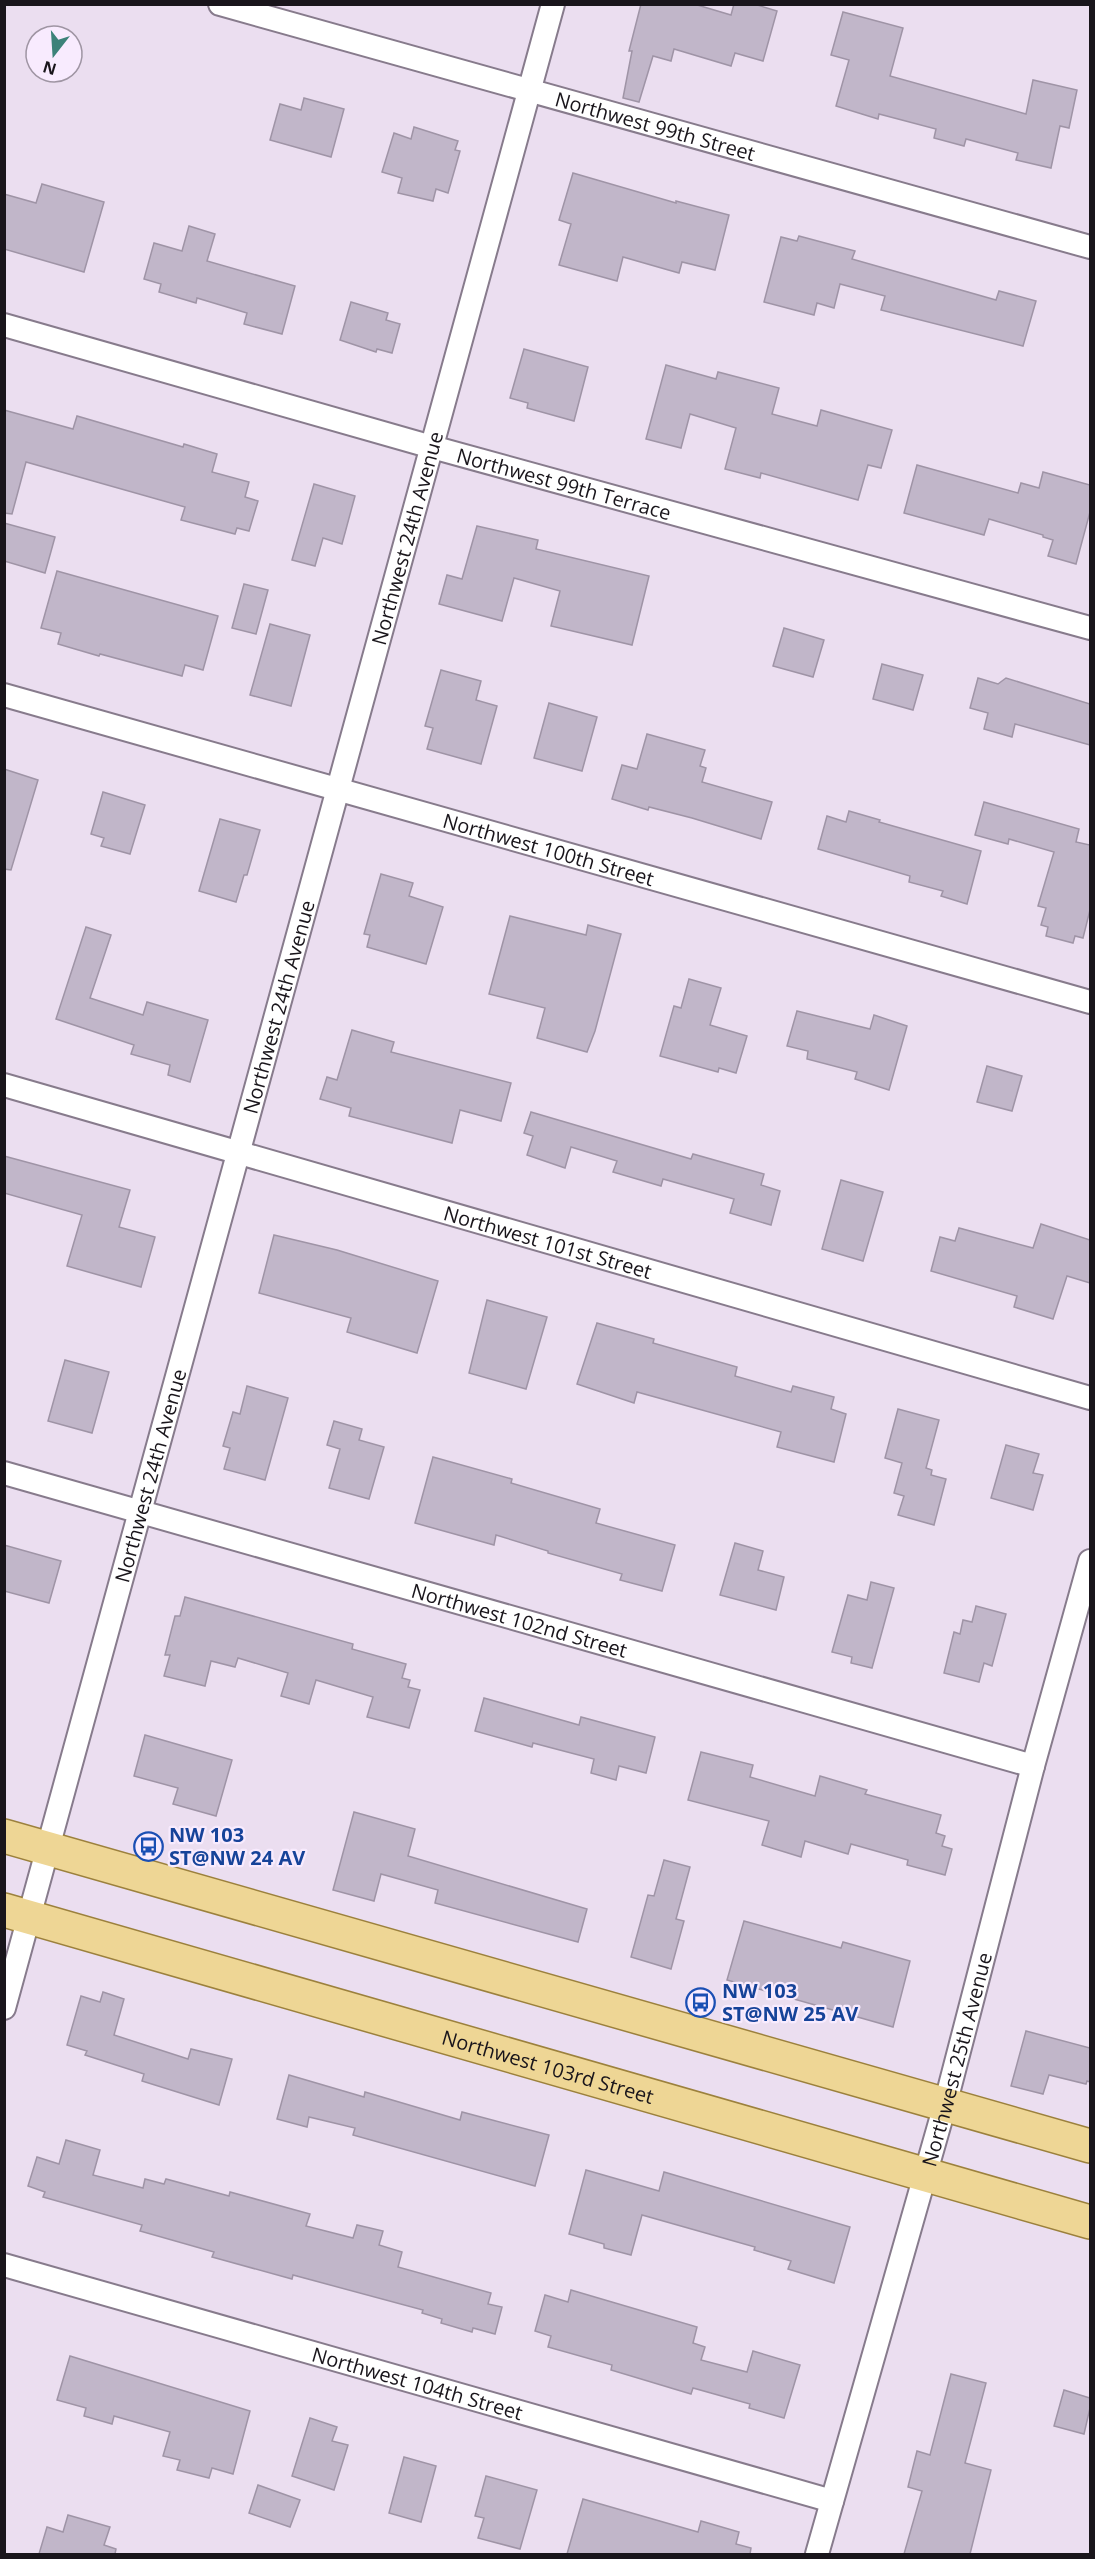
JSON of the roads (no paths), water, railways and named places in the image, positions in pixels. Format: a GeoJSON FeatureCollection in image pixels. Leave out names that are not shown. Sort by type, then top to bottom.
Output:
{"type":"FeatureCollection","features":[{"type":"Feature","properties":{"kind":"main road"},"geometry":{"type":"LineString","coordinates":[[4,1836],[1090,2146]]}},
{"type":"Feature","properties":{"kind":"main road","name":"Northwest 103rd Street"},"geometry":{"type":"LineString","coordinates":[[17,1913],[1090,2222]]}},
{"type":"Feature","properties":{"kind":"street","name":"Northwest 99th Street"},"geometry":{"type":"LineString","coordinates":[[220,4],[1090,247]]}},
{"type":"Feature","properties":{"kind":"street","name":"Northwest 24th Avenue"},"geometry":{"type":"LineString","coordinates":[[4,2008],[17,1913],[50,1849],[139,1512],[553,4]]}},
{"type":"Feature","properties":{"kind":"street","name":"Northwest 99th Terrace"},"geometry":{"type":"LineString","coordinates":[[4,325],[432,447],[1090,628]]}},
{"type":"Feature","properties":{"kind":"street","name":"Northwest 100th Street"},"geometry":{"type":"LineString","coordinates":[[4,695],[1090,1002]]}},
{"type":"Feature","properties":{"kind":"street","name":"Northwest 101st Street"},"geometry":{"type":"LineString","coordinates":[[4,1085],[1090,1398]]}},
{"type":"Feature","properties":{"kind":"street","name":"Northwest 102nd Street"},"geometry":{"type":"LineString","coordinates":[[4,1473],[1033,1766]]}},
{"type":"Feature","properties":{"kind":"street","name":"Northwest 25th Avenue"},"geometry":{"type":"LineString","coordinates":[[817,2554],[945,2105],[1033,1766],[1090,1561]]}},
{"type":"Feature","properties":{"kind":"street","name":"Northwest 104th Street"},"geometry":{"type":"LineString","coordinates":[[4,2265],[832,2501]]}},
{"type":"Feature","properties":{"kind":"place","name":"NW 103 ST@NW 24 AV"},"geometry":{"type":"Point","coordinates":[148,1846]}},
{"type":"Feature","properties":{"kind":"place","name":"NW 103 ST@NW 25 AV"},"geometry":{"type":"Point","coordinates":[701,2002]}}]}
